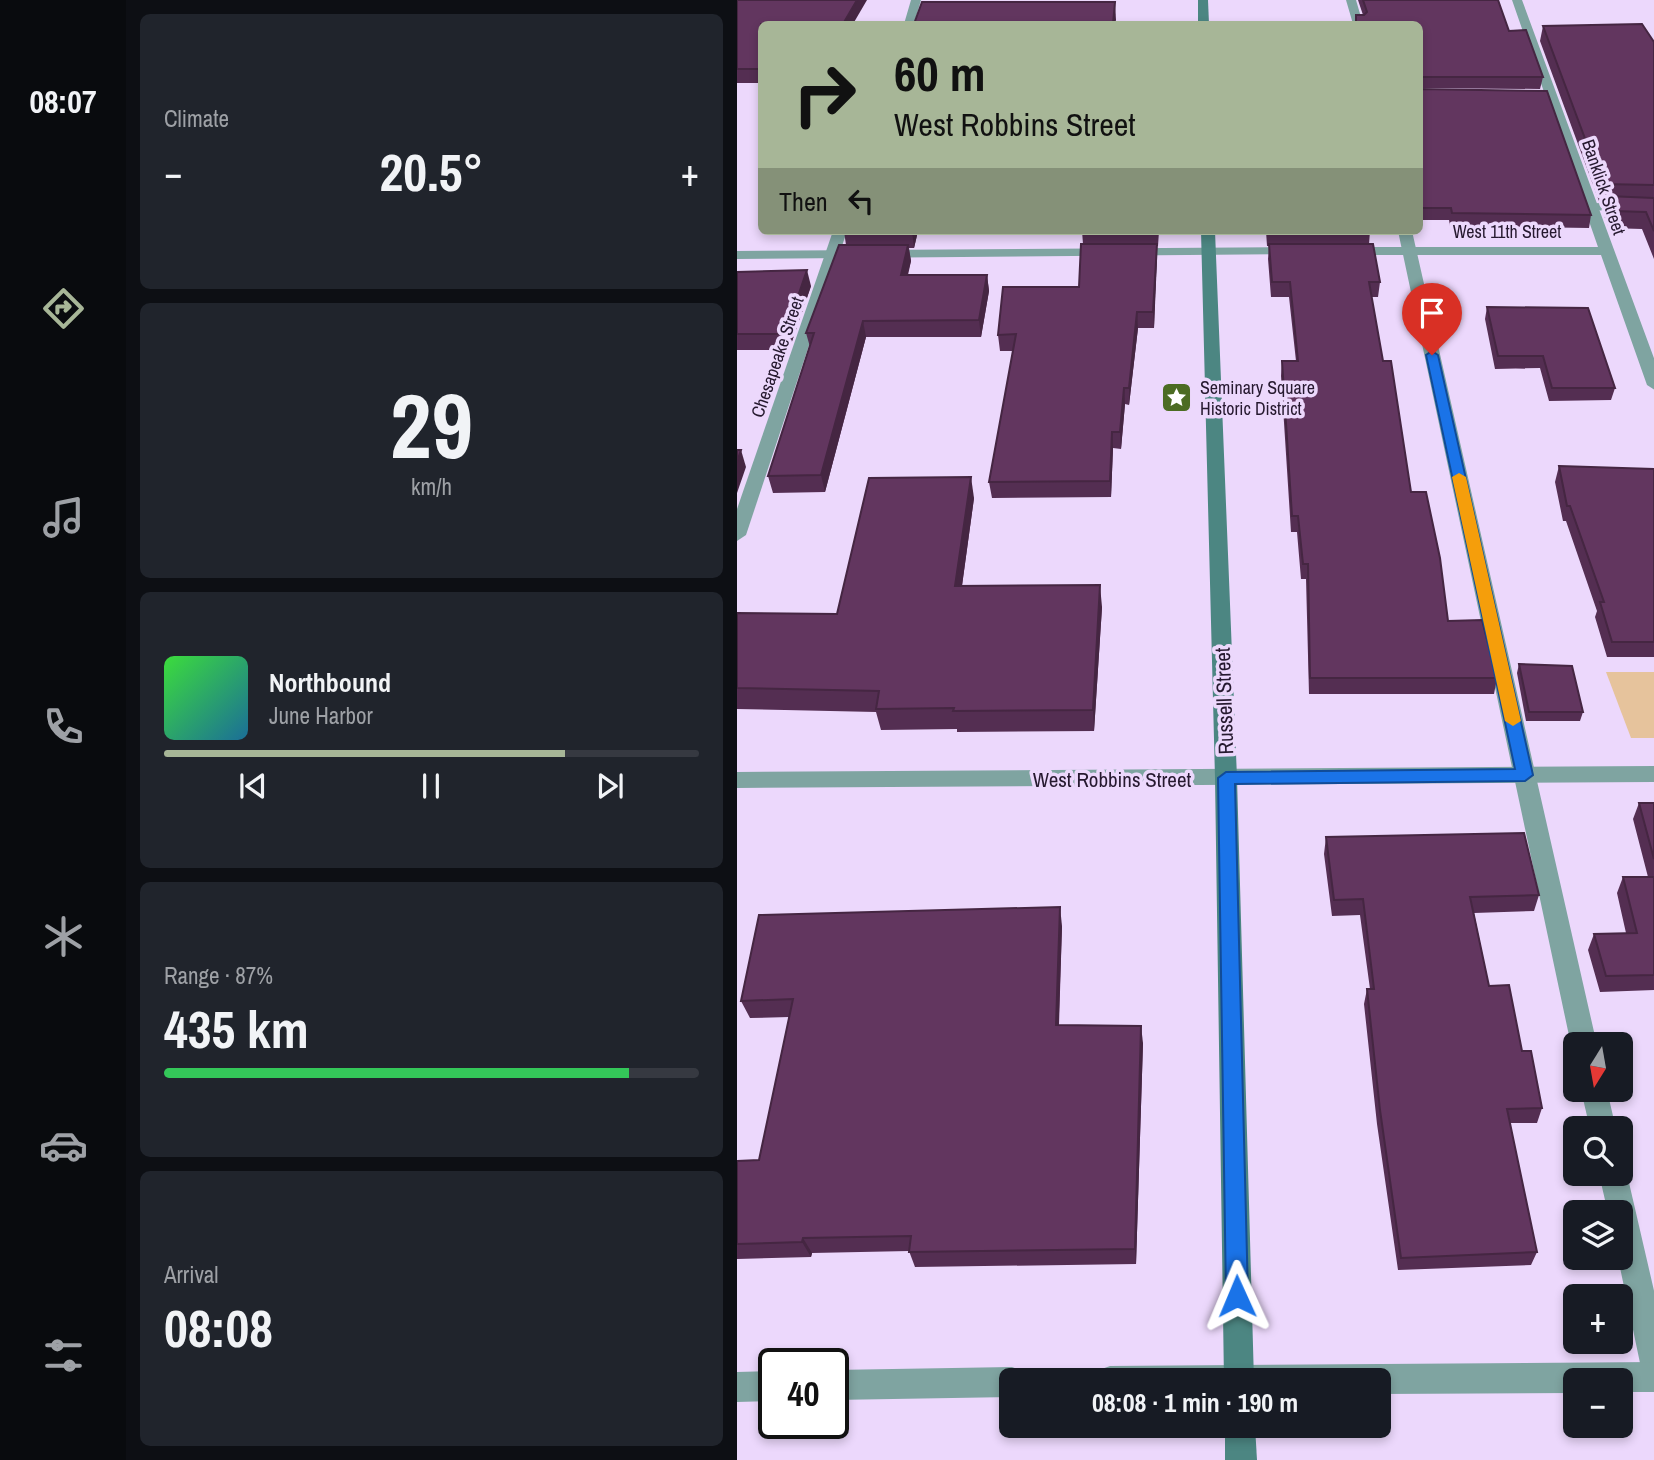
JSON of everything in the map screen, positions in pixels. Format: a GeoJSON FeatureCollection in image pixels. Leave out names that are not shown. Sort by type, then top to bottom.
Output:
{"type":"FeatureCollection","features":[{"type":"Feature","properties":{"kind":"street"},"geometry":{"type":"LineString","coordinates":[[910,21],[916,0]]}},
{"type":"Feature","properties":{"kind":"street"},"geometry":{"type":"LineString","coordinates":[[1203,0],[1204,21]]}},
{"type":"Feature","properties":{"kind":"street"},"geometry":{"type":"LineString","coordinates":[[1351,0],[1357,21]]}},
{"type":"Feature","properties":{"kind":"street","name":"Banklick Street"},"geometry":{"type":"LineString","coordinates":[[1517,0],[1545,96],[1647,348],[1654,385]]}},
{"type":"Feature","properties":{"kind":"street"},"geometry":{"type":"LineString","coordinates":[[1590,207],[1654,208]]}},
{"type":"Feature","properties":{"kind":"street","name":"Chesapeake Street"},"geometry":{"type":"LineString","coordinates":[[737,535],[839,235]]}},
{"type":"Feature","properties":{"kind":"street"},"geometry":{"type":"LineString","coordinates":[[1406,235],[1581,1032]]}},
{"type":"Feature","properties":{"kind":"street","name":"West 11th Street"},"geometry":{"type":"LineString","coordinates":[[737,255],[1208,241],[1323,251],[1606,251]]}},
{"type":"Feature","properties":{"kind":"street","name":"Russell Street"},"geometry":{"type":"LineString","coordinates":[[1208,241],[1226,778],[1239,1368]]}},
{"type":"Feature","properties":{"kind":"street","name":"West Robbins Street"},"geometry":{"type":"LineString","coordinates":[[737,780],[1654,774]]}},
{"type":"Feature","properties":{"kind":"street"},"geometry":{"type":"LineString","coordinates":[[1616,1186],[1654,1363]]}},
{"type":"Feature","properties":{"kind":"street"},"geometry":{"type":"LineString","coordinates":[[1391,1379],[1654,1377]]}},
{"type":"Feature","properties":{"kind":"street"},"geometry":{"type":"LineString","coordinates":[[849,1385],[999,1382]]}},
{"type":"Feature","properties":{"kind":"street"},"geometry":{"type":"LineString","coordinates":[[737,1387],[758,1386]]}},
{"type":"Feature","properties":{"kind":"street"},"geometry":{"type":"LineString","coordinates":[[1240,1438],[1241,1460]]}},
{"type":"Feature","properties":{"kind":"shaded area"},"geometry":{"type":"Polygon","coordinates":[[[1606,672],[1654,672],[1654,738],[1631,738],[1606,672]]]}},
{"type":"Feature","properties":{"kind":"building"},"geometry":{"type":"Polygon","coordinates":[[[737,0],[857,0],[845,21],[758,21],[758,69],[737,69],[737,0]]]}},
{"type":"Feature","properties":{"kind":"building"},"geometry":{"type":"Polygon","coordinates":[[[1363,0],[1498,0],[1509,31],[1526,30],[1543,77],[1423,77],[1423,21],[1356,21],[1356,15],[1364,15],[1367,12],[1363,0]]]}},
{"type":"Feature","properties":{"kind":"building"},"geometry":{"type":"Polygon","coordinates":[[[922,2],[1115,2],[1113,21],[915,21],[922,2]]]}},
{"type":"Feature","properties":{"kind":"building"},"geometry":{"type":"Polygon","coordinates":[[[1642,24],[1654,42],[1654,185],[1602,184],[1543,26],[1642,24]]]}},
{"type":"Feature","properties":{"kind":"building"},"geometry":{"type":"Polygon","coordinates":[[[1423,89],[1547,91],[1591,215],[1452,213],[1451,208],[1423,208],[1423,89]]]}},
{"type":"Feature","properties":{"kind":"building"},"geometry":{"type":"Polygon","coordinates":[[[1607,196],[1654,198],[1654,231],[1646,212],[1613,211],[1607,196]]]}},
{"type":"Feature","properties":{"kind":"building"},"geometry":{"type":"Polygon","coordinates":[[[1081,244],[1157,244],[1153,312],[1137,312],[1129,388],[1124,388],[1120,432],[1112,432],[1110,481],[989,482],[1016,334],[998,335],[1003,287],[1079,287],[1081,244]]]}},
{"type":"Feature","properties":{"kind":"building"},"geometry":{"type":"Polygon","coordinates":[[[1269,244],[1373,244],[1380,282],[1369,282],[1383,361],[1391,361],[1411,492],[1426,492],[1440,558],[1448,621],[1482,620],[1497,678],[1310,678],[1308,564],[1303,564],[1298,516],[1292,516],[1282,361],[1298,361],[1290,282],[1272,282],[1269,244]]]}},
{"type":"Feature","properties":{"kind":"building"},"geometry":{"type":"Polygon","coordinates":[[[839,245],[908,245],[901,275],[987,275],[979,320],[863,321],[821,475],[768,476],[814,333],[806,333],[839,245]]]}},
{"type":"Feature","properties":{"kind":"building"},"geometry":{"type":"Polygon","coordinates":[[[807,270],[785,334],[737,334],[737,272],[807,270]]]}},
{"type":"Feature","properties":{"kind":"building"},"geometry":{"type":"Polygon","coordinates":[[[1487,307],[1588,308],[1615,388],[1552,388],[1543,356],[1498,356],[1487,307]]]}},
{"type":"Feature","properties":{"kind":"building"},"geometry":{"type":"Polygon","coordinates":[[[1559,466],[1654,469],[1654,642],[1612,642],[1600,602],[1604,602],[1570,506],[1567,506],[1559,466]]]}},
{"type":"Feature","properties":{"kind":"building"},"geometry":{"type":"Polygon","coordinates":[[[971,477],[955,586],[1100,585],[1093,710],[876,709],[879,691],[737,688],[737,613],[837,614],[869,478],[971,477]]]}},
{"type":"Feature","properties":{"kind":"building"},"geometry":{"type":"Polygon","coordinates":[[[1519,664],[1572,666],[1583,712],[1529,712],[1519,664]]]}},
{"type":"Feature","properties":{"kind":"building"},"geometry":{"type":"Polygon","coordinates":[[[1639,803],[1654,803],[1654,859],[1639,803]]]}},
{"type":"Feature","properties":{"kind":"building"},"geometry":{"type":"Polygon","coordinates":[[[1524,833],[1539,895],[1470,897],[1489,986],[1509,985],[1522,1051],[1531,1051],[1542,1108],[1507,1109],[1537,1252],[1401,1258],[1380,1110],[1367,989],[1374,989],[1363,899],[1334,900],[1326,837],[1524,833]]]}},
{"type":"Feature","properties":{"kind":"building"},"geometry":{"type":"Polygon","coordinates":[[[1623,877],[1654,877],[1654,975],[1606,976],[1594,934],[1637,933],[1623,877]]]}},
{"type":"Feature","properties":{"kind":"building"},"geometry":{"type":"Polygon","coordinates":[[[1060,907],[1056,1025],[1141,1026],[1135,1249],[909,1252],[911,1236],[803,1238],[802,1242],[737,1244],[737,1161],[759,1160],[793,999],[741,1001],[759,915],[1060,907]]]}},
{"type":"Feature","properties":{"kind":"slow traffic"},"geometry":{"type":"LineString","coordinates":[[1459,477],[1513,721]]}},
{"type":"Feature","properties":{"kind":"place","name":"Seminary Square Historic District"},"geometry":{"type":"Point","coordinates":[1177,397]}},
{"type":"Feature","properties":{"kind":"route"},"geometry":{"type":"LineString","coordinates":[[1237,1296],[1226,778],[1525,775],[1432,355]]}}]}
